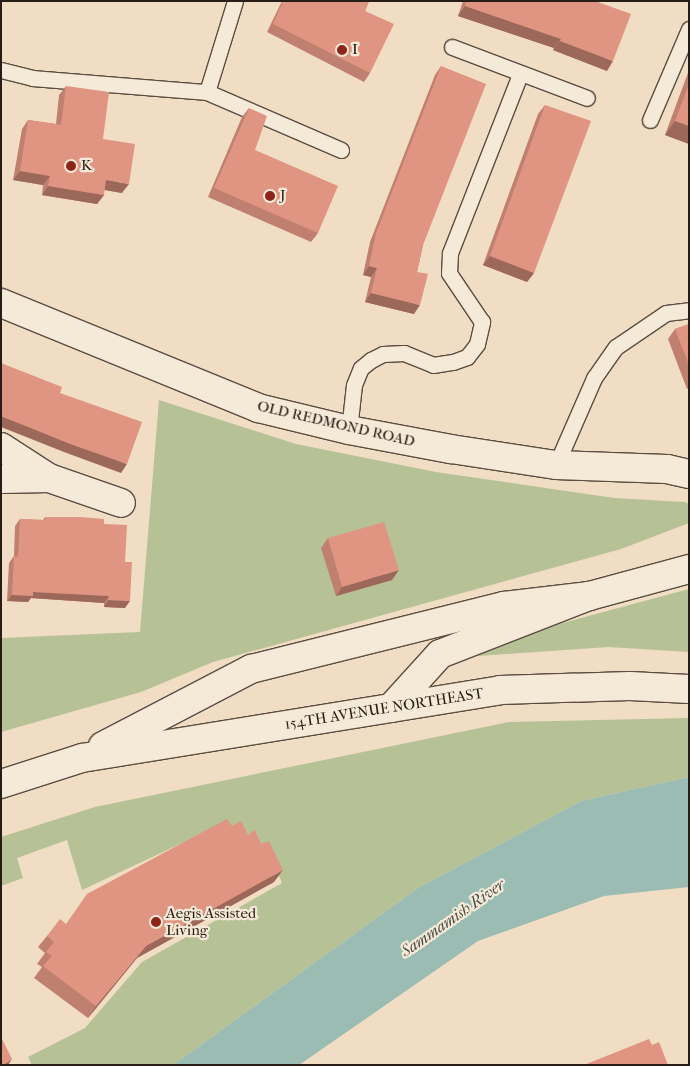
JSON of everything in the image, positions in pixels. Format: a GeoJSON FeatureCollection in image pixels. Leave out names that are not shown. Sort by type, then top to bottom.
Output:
{"type":"FeatureCollection","features":[{"type":"Feature","properties":{"kind":"main road","name":"OLD REDMOND ROAD"},"geometry":{"type":"LineString","coordinates":[[1,303],[258,408],[349,430],[451,449],[556,465],[667,469],[689,474]]}},
{"type":"Feature","properties":{"kind":"main road"},"geometry":{"type":"LineString","coordinates":[[1,447],[49,478],[121,503]]}},
{"type":"Feature","properties":{"kind":"main road"},"geometry":{"type":"LineString","coordinates":[[1,479],[49,478]]}},
{"type":"Feature","properties":{"kind":"main road"},"geometry":{"type":"LineString","coordinates":[[391,708],[440,654],[589,596],[689,569]]}},
{"type":"Feature","properties":{"kind":"main road"},"geometry":{"type":"LineString","coordinates":[[1,784],[82,758],[251,669],[504,606],[589,596]]}},
{"type":"Feature","properties":{"kind":"main road","name":"154TH AVENUE NORTHEAST"},"geometry":{"type":"LineString","coordinates":[[82,758],[500,690],[630,686],[689,689]]}},
{"type":"Feature","properties":{"kind":"lane"},"geometry":{"type":"LineString","coordinates":[[206,92],[235,1]]}},
{"type":"Feature","properties":{"kind":"lane"},"geometry":{"type":"LineString","coordinates":[[650,120],[689,29]]}},
{"type":"Feature","properties":{"kind":"lane"},"geometry":{"type":"LineString","coordinates":[[452,46],[520,74],[587,98]]}},
{"type":"Feature","properties":{"kind":"lane"},"geometry":{"type":"LineString","coordinates":[[1,70],[32,78],[206,92],[341,150]]}},
{"type":"Feature","properties":{"kind":"lane"},"geometry":{"type":"LineString","coordinates":[[349,430],[354,385],[361,368],[371,360],[383,354],[404,353],[433,364],[453,362],[467,357],[477,344],[482,331],[482,322],[449,273],[450,253],[520,74]]}},
{"type":"Feature","properties":{"kind":"lane"},"geometry":{"type":"LineString","coordinates":[[556,465],[594,378],[616,348],[666,313],[689,310]]}},
{"type":"Feature","properties":{"kind":"green space"},"geometry":{"type":"Polygon","coordinates":[[[159,400],[296,444],[436,472],[614,498],[685,502],[689,504],[689,523],[621,549],[213,662],[141,692],[1,732],[1,638],[140,632],[159,400]]]}},
{"type":"Feature","properties":{"kind":"green space"},"geometry":{"type":"Polygon","coordinates":[[[689,589],[689,652],[608,647],[464,657],[529,632],[689,589]]]}},
{"type":"Feature","properties":{"kind":"green space"},"geometry":{"type":"Polygon","coordinates":[[[689,718],[689,777],[581,801],[418,888],[173,1065],[32,1065],[28,1057],[85,1028],[142,962],[282,883],[270,853],[225,823],[82,890],[67,840],[17,858],[23,878],[1,886],[1,837],[95,807],[509,722],[689,718]]]}},
{"type":"Feature","properties":{"kind":"water","name":"Sammamish River"},"geometry":{"type":"Polygon","coordinates":[[[689,777],[689,887],[604,896],[478,941],[299,1065],[173,1065],[418,888],[581,801],[689,777]]]}},
{"type":"Feature","properties":{"kind":"building","name":"I"},"geometry":{"type":"Polygon","coordinates":[[[283,1],[369,1],[365,11],[394,24],[370,73],[273,24],[283,1]]]}},
{"type":"Feature","properties":{"kind":"building"},"geometry":{"type":"Polygon","coordinates":[[[466,1],[595,1],[631,14],[613,61],[560,41],[561,39],[465,6],[466,1]]]}},
{"type":"Feature","properties":{"kind":"building"},"geometry":{"type":"Polygon","coordinates":[[[441,66],[486,84],[423,245],[417,272],[428,274],[420,305],[371,293],[377,268],[369,266],[376,233],[441,66]]]}},
{"type":"Feature","properties":{"kind":"building"},"geometry":{"type":"Polygon","coordinates":[[[689,84],[689,126],[675,121],[689,84]]]}},
{"type":"Feature","properties":{"kind":"building"},"geometry":{"type":"Polygon","coordinates":[[[66,86],[109,92],[103,139],[135,144],[129,184],[106,180],[104,195],[48,186],[50,176],[20,171],[28,120],[61,125],[66,86]]]}},
{"type":"Feature","properties":{"kind":"building"},"geometry":{"type":"Polygon","coordinates":[[[545,105],[591,121],[534,273],[490,256],[545,105]]]}},
{"type":"Feature","properties":{"kind":"building","name":"J"},"geometry":{"type":"Polygon","coordinates":[[[249,108],[267,116],[255,150],[338,186],[318,233],[214,188],[249,108]]]}},
{"type":"Feature","properties":{"kind":"building"},"geometry":{"type":"Polygon","coordinates":[[[689,324],[689,365],[675,329],[689,324]]]}},
{"type":"Feature","properties":{"kind":"building"},"geometry":{"type":"Polygon","coordinates":[[[1,363],[62,387],[60,393],[142,422],[127,464],[70,444],[1,416],[1,363]]]}},
{"type":"Feature","properties":{"kind":"building"},"geometry":{"type":"Polygon","coordinates":[[[45,517],[104,519],[104,524],[127,525],[125,562],[132,562],[130,601],[108,600],[109,596],[33,592],[33,596],[12,595],[14,556],[18,557],[20,519],[45,520],[45,517]]]}},
{"type":"Feature","properties":{"kind":"building"},"geometry":{"type":"Polygon","coordinates":[[[384,522],[399,570],[342,587],[328,538],[384,522]]]}},
{"type":"Feature","properties":{"kind":"building","name":"Aegis Assisted Living"},"geometry":{"type":"Polygon","coordinates":[[[227,819],[232,826],[241,821],[248,835],[255,830],[261,844],[269,841],[283,870],[146,946],[96,1006],[43,966],[52,956],[46,952],[54,942],[47,936],[60,919],[66,924],[87,894],[227,819]]]}},
{"type":"Feature","properties":{"kind":"building"},"geometry":{"type":"Polygon","coordinates":[[[1,1037],[12,1059],[3,1065],[1,1065],[1,1037]]]}},
{"type":"Feature","properties":{"kind":"building"},"geometry":{"type":"Polygon","coordinates":[[[649,1039],[652,1045],[659,1042],[668,1065],[584,1065],[649,1039]]]}},
{"type":"Feature","properties":{"kind":"place","name":"I"},"geometry":{"type":"Point","coordinates":[342,50]}},
{"type":"Feature","properties":{"kind":"place","name":"K"},"geometry":{"type":"Point","coordinates":[71,166]}},
{"type":"Feature","properties":{"kind":"place","name":"J"},"geometry":{"type":"Point","coordinates":[270,196]}},
{"type":"Feature","properties":{"kind":"place","name":"Aegis Assisted Living"},"geometry":{"type":"Point","coordinates":[156,922]}}]}
